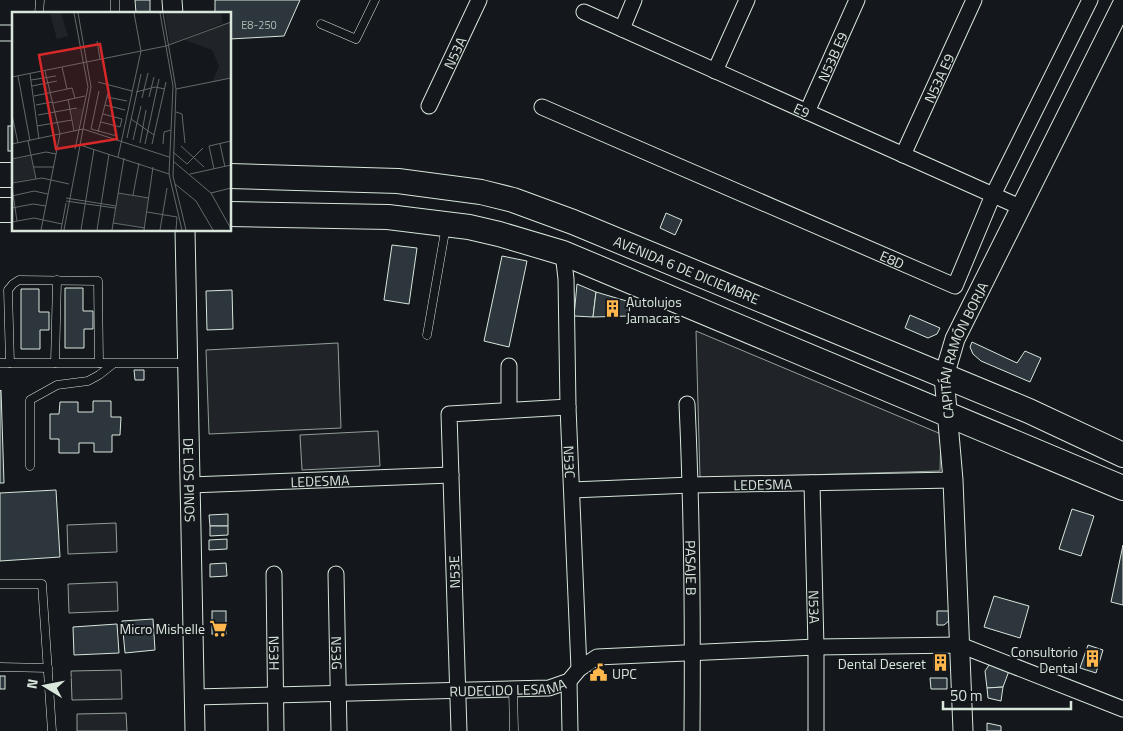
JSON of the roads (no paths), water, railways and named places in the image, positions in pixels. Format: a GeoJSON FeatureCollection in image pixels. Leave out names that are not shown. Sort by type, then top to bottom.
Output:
{"type":"FeatureCollection","features":[{"type":"Feature","properties":{"kind":"main road","name":"AVENIDA 6 DE DICIEMBRE"},"geometry":{"type":"LineString","coordinates":[[231,176],[398,181],[481,192],[513,200],[573,222],[1121,450]]}},
{"type":"Feature","properties":{"kind":"main road"},"geometry":{"type":"LineString","coordinates":[[231,214],[388,217],[469,227],[563,253],[1123,488]]}},
{"type":"Feature","properties":{"kind":"street","name":"N53A"},"geometry":{"type":"LineString","coordinates":[[429,106],[479,0]]}},
{"type":"Feature","properties":{"kind":"street"},"geometry":{"type":"LineString","coordinates":[[622,29],[634,0]]}},
{"type":"Feature","properties":{"kind":"street"},"geometry":{"type":"LineString","coordinates":[[716,71],[747,0]]}},
{"type":"Feature","properties":{"kind":"street","name":"N53B E9"},"geometry":{"type":"LineString","coordinates":[[807,112],[857,0]]}},
{"type":"Feature","properties":{"kind":"street","name":"N53A E9"},"geometry":{"type":"LineString","coordinates":[[903,155],[974,0]]}},
{"type":"Feature","properties":{"kind":"street","name":"E8D"},"geometry":{"type":"LineString","coordinates":[[542,107],[954,286],[993,195],[1090,0]]}},
{"type":"Feature","properties":{"kind":"street","name":"CAPITÁN RAMÓN BORJA"},"geometry":{"type":"LineString","coordinates":[[963,731],[953,480],[944,376],[955,339],[1123,3]]}},
{"type":"Feature","properties":{"kind":"street","name":"E9"},"geometry":{"type":"LineString","coordinates":[[584,12],[1020,207]]}},
{"type":"Feature","properties":{"kind":"street","name":"DE LOS PINOS"},"geometry":{"type":"LineString","coordinates":[[185,231],[195,731]]}},
{"type":"Feature","properties":{"kind":"street","name":"N53C"},"geometry":{"type":"LineString","coordinates":[[563,253],[566,279],[568,407],[579,670]]}},
{"type":"Feature","properties":{"kind":"street"},"geometry":{"type":"LineString","coordinates":[[509,366],[509,410],[568,407]]}},
{"type":"Feature","properties":{"kind":"street","name":"PASAJE B"},"geometry":{"type":"LineString","coordinates":[[687,404],[693,653],[692,731]]}},
{"type":"Feature","properties":{"kind":"street","name":"N53E"},"geometry":{"type":"LineString","coordinates":[[459,731],[449,414],[509,410]]}},
{"type":"Feature","properties":{"kind":"street","name":"LEDESMA"},"geometry":{"type":"LineString","coordinates":[[190,485],[451,475]]}},
{"type":"Feature","properties":{"kind":"street","name":"LEDESMA"},"geometry":{"type":"LineString","coordinates":[[572,490],[690,485],[953,480]]}},
{"type":"Feature","properties":{"kind":"street","name":"N53A"},"geometry":{"type":"LineString","coordinates":[[812,483],[816,731]]}},
{"type":"Feature","properties":{"kind":"street","name":"N53H"},"geometry":{"type":"LineString","coordinates":[[274,574],[276,731]]}},
{"type":"Feature","properties":{"kind":"street","name":"N53G"},"geometry":{"type":"LineString","coordinates":[[336,574],[339,731]]}},
{"type":"Feature","properties":{"kind":"street"},"geometry":{"type":"LineString","coordinates":[[960,646],[1123,709]]}},
{"type":"Feature","properties":{"kind":"street","name":"RUDECIDO LESAMA"},"geometry":{"type":"LineString","coordinates":[[194,697],[549,688],[568,681],[597,657],[816,647],[960,646]]}},
{"type":"Feature","properties":{"kind":"street"},"geometry":{"type":"LineString","coordinates":[[568,681],[570,731]]}},
{"type":"Feature","properties":{"kind":"lane"},"geometry":{"type":"LineString","coordinates":[[321,24],[356,39],[375,0]]}},
{"type":"Feature","properties":{"kind":"lane"},"geometry":{"type":"LineString","coordinates":[[427,335],[446,224]]}},
{"type":"Feature","properties":{"kind":"lane"},"geometry":{"type":"LineString","coordinates":[[10,363],[8,290],[12,284],[19,280],[98,282],[99,363]]}},
{"type":"Feature","properties":{"kind":"lane"},"geometry":{"type":"LineString","coordinates":[[55,363],[57,280]]}},
{"type":"Feature","properties":{"kind":"lane"},"geometry":{"type":"LineString","coordinates":[[0,363],[187,363]]}},
{"type":"Feature","properties":{"kind":"lane"},"geometry":{"type":"LineString","coordinates":[[30,466],[30,400],[57,385],[88,381],[114,364]]}},
{"type":"Feature","properties":{"kind":"lane"},"geometry":{"type":"LineString","coordinates":[[0,584],[42,584],[52,731]]}},
{"type":"Feature","properties":{"kind":"lane"},"geometry":{"type":"LineString","coordinates":[[0,667],[48,668]]}},
{"type":"Feature","properties":{"kind":"lane"},"geometry":{"type":"LineString","coordinates":[[513,689],[514,731]]}},
{"type":"Feature","properties":{"kind":"place","name":"Autolujos Jamacars"},"geometry":{"type":"Point","coordinates":[612,309]}},
{"type":"Feature","properties":{"kind":"place","name":"Micro Mishelle"},"geometry":{"type":"Point","coordinates":[219,628]}},
{"type":"Feature","properties":{"kind":"place","name":"Consultorio Dental"},"geometry":{"type":"Point","coordinates":[1092,659]}},
{"type":"Feature","properties":{"kind":"place","name":"Dental Deseret"},"geometry":{"type":"Point","coordinates":[940,663]}},
{"type":"Feature","properties":{"kind":"place","name":"UPC"},"geometry":{"type":"Point","coordinates":[598,673]}}]}
